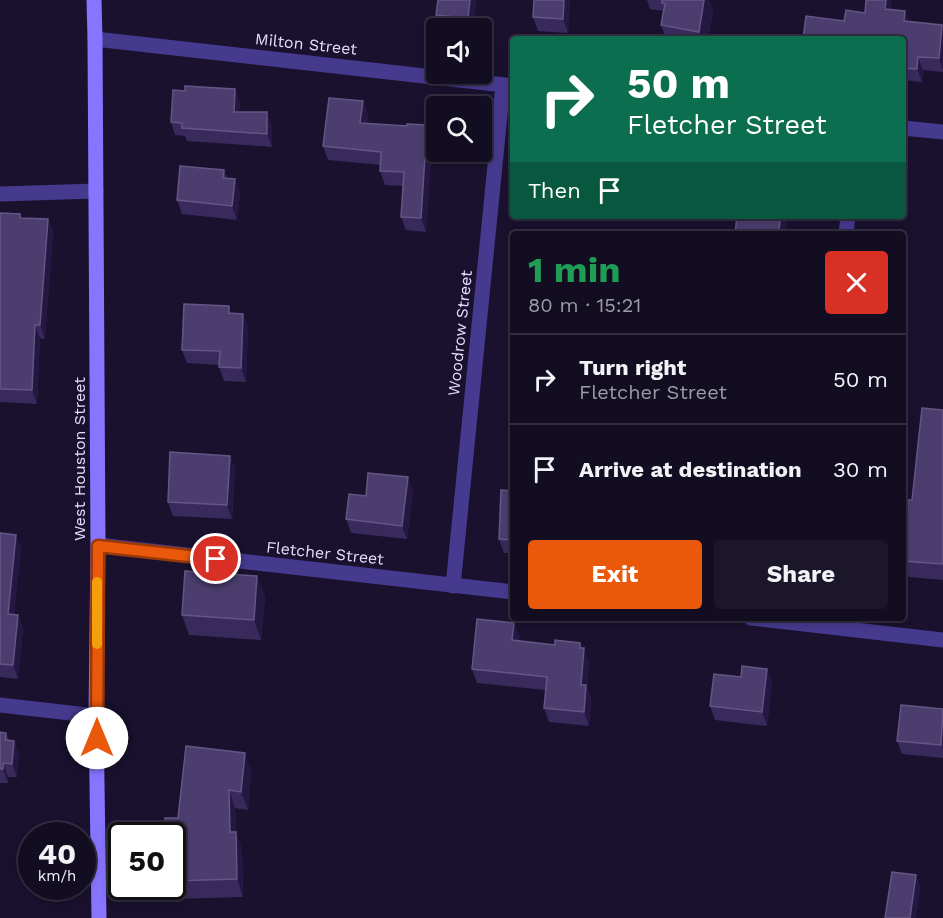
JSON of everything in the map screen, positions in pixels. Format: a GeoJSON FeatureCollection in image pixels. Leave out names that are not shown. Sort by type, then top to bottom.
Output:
{"type":"FeatureCollection","features":[{"type":"Feature","properties":{"kind":"main road","name":"West Houston Street"},"geometry":{"type":"LineString","coordinates":[[94,0],[98,546],[96,716],[99,918]]}},
{"type":"Feature","properties":{"kind":"street","name":"Milton Street"},"geometry":{"type":"LineString","coordinates":[[95,39],[508,85]]}},
{"type":"Feature","properties":{"kind":"street","name":"Woodrow Street"},"geometry":{"type":"LineString","coordinates":[[453,586],[508,85]]}},
{"type":"Feature","properties":{"kind":"street"},"geometry":{"type":"LineString","coordinates":[[906,128],[943,132]]}},
{"type":"Feature","properties":{"kind":"street"},"geometry":{"type":"LineString","coordinates":[[0,194],[96,191]]}},
{"type":"Feature","properties":{"kind":"street","name":"Fletcher Street"},"geometry":{"type":"LineString","coordinates":[[98,546],[510,592]]}},
{"type":"Feature","properties":{"kind":"street"},"geometry":{"type":"LineString","coordinates":[[804,621],[943,640]]}},
{"type":"Feature","properties":{"kind":"street"},"geometry":{"type":"LineString","coordinates":[[0,705],[96,716]]}},
{"type":"Feature","properties":{"kind":"building"},"geometry":{"type":"Polygon","coordinates":[[[438,0],[470,0],[468,18],[436,15],[438,0]]]}},
{"type":"Feature","properties":{"kind":"building"},"geometry":{"type":"Polygon","coordinates":[[[534,0],[564,0],[563,19],[533,17],[534,0]]]}},
{"type":"Feature","properties":{"kind":"building"},"geometry":{"type":"Polygon","coordinates":[[[662,0],[704,0],[699,32],[661,25],[665,4],[662,0]]]}},
{"type":"Feature","properties":{"kind":"building"},"geometry":{"type":"Polygon","coordinates":[[[866,0],[886,0],[885,9],[905,11],[904,21],[942,25],[939,58],[918,57],[917,69],[906,68],[906,36],[803,36],[806,16],[844,21],[846,10],[865,13],[866,0]]]}},
{"type":"Feature","properties":{"kind":"building"},"geometry":{"type":"Polygon","coordinates":[[[185,86],[235,89],[234,112],[267,112],[267,134],[182,128],[182,123],[171,122],[173,90],[185,91],[185,86]]]}},
{"type":"Feature","properties":{"kind":"building"},"geometry":{"type":"Polygon","coordinates":[[[329,98],[363,101],[360,123],[426,125],[421,218],[401,217],[404,172],[380,171],[381,152],[323,146],[329,98]]]}},
{"type":"Feature","properties":{"kind":"building"},"geometry":{"type":"Polygon","coordinates":[[[180,166],[224,170],[223,178],[235,179],[232,206],[177,200],[180,166]]]}},
{"type":"Feature","properties":{"kind":"building"},"geometry":{"type":"Polygon","coordinates":[[[0,213],[20,214],[20,218],[48,219],[40,325],[35,325],[32,390],[0,389],[0,213]]]}},
{"type":"Feature","properties":{"kind":"building"},"geometry":{"type":"Polygon","coordinates":[[[737,219],[780,219],[778,231],[735,231],[737,219]]]}},
{"type":"Feature","properties":{"kind":"building"},"geometry":{"type":"Polygon","coordinates":[[[184,304],[229,306],[229,313],[243,314],[241,368],[219,367],[220,351],[182,350],[184,304]]]}},
{"type":"Feature","properties":{"kind":"building"},"geometry":{"type":"Polygon","coordinates":[[[922,408],[943,410],[943,564],[906,561],[908,500],[912,500],[922,408]]]}},
{"type":"Feature","properties":{"kind":"building"},"geometry":{"type":"Polygon","coordinates":[[[170,452],[230,456],[227,505],[168,502],[170,452]]]}},
{"type":"Feature","properties":{"kind":"building"},"geometry":{"type":"Polygon","coordinates":[[[368,473],[408,477],[402,526],[346,519],[349,494],[366,496],[368,473]]]}},
{"type":"Feature","properties":{"kind":"building"},"geometry":{"type":"Polygon","coordinates":[[[501,490],[510,491],[510,540],[499,539],[501,490]]]}},
{"type":"Feature","properties":{"kind":"building"},"geometry":{"type":"Polygon","coordinates":[[[0,533],[16,535],[8,614],[18,615],[13,665],[0,664],[0,533]]]}},
{"type":"Feature","properties":{"kind":"building"},"geometry":{"type":"Polygon","coordinates":[[[185,571],[257,576],[254,620],[182,615],[185,571]]]}},
{"type":"Feature","properties":{"kind":"building"},"geometry":{"type":"Polygon","coordinates":[[[477,619],[514,623],[512,640],[555,645],[555,640],[580,643],[580,648],[584,648],[581,685],[586,685],[584,712],[544,708],[547,677],[472,669],[477,619]]]}},
{"type":"Feature","properties":{"kind":"building"},"geometry":{"type":"Polygon","coordinates":[[[742,666],[767,669],[762,712],[710,706],[714,674],[741,677],[742,666]]]}},
{"type":"Feature","properties":{"kind":"building"},"geometry":{"type":"Polygon","coordinates":[[[901,705],[943,709],[941,745],[897,741],[901,705]]]}},
{"type":"Feature","properties":{"kind":"building"},"geometry":{"type":"Polygon","coordinates":[[[0,732],[6,733],[5,740],[14,741],[12,764],[3,763],[3,769],[0,769],[0,732]]]}},
{"type":"Feature","properties":{"kind":"building"},"geometry":{"type":"Polygon","coordinates":[[[186,746],[245,753],[241,792],[229,790],[230,832],[236,832],[237,879],[186,881],[186,822],[165,822],[165,818],[178,818],[186,746]]]}},
{"type":"Feature","properties":{"kind":"building"},"geometry":{"type":"Polygon","coordinates":[[[892,872],[916,875],[910,918],[885,918],[892,872]]]}},
{"type":"Feature","properties":{"kind":"slow traffic"},"geometry":{"type":"LineString","coordinates":[[97,582],[97,644]]}},
{"type":"Feature","properties":{"kind":"route"},"geometry":{"type":"LineString","coordinates":[[97,738],[98,546],[216,559]]}}]}
